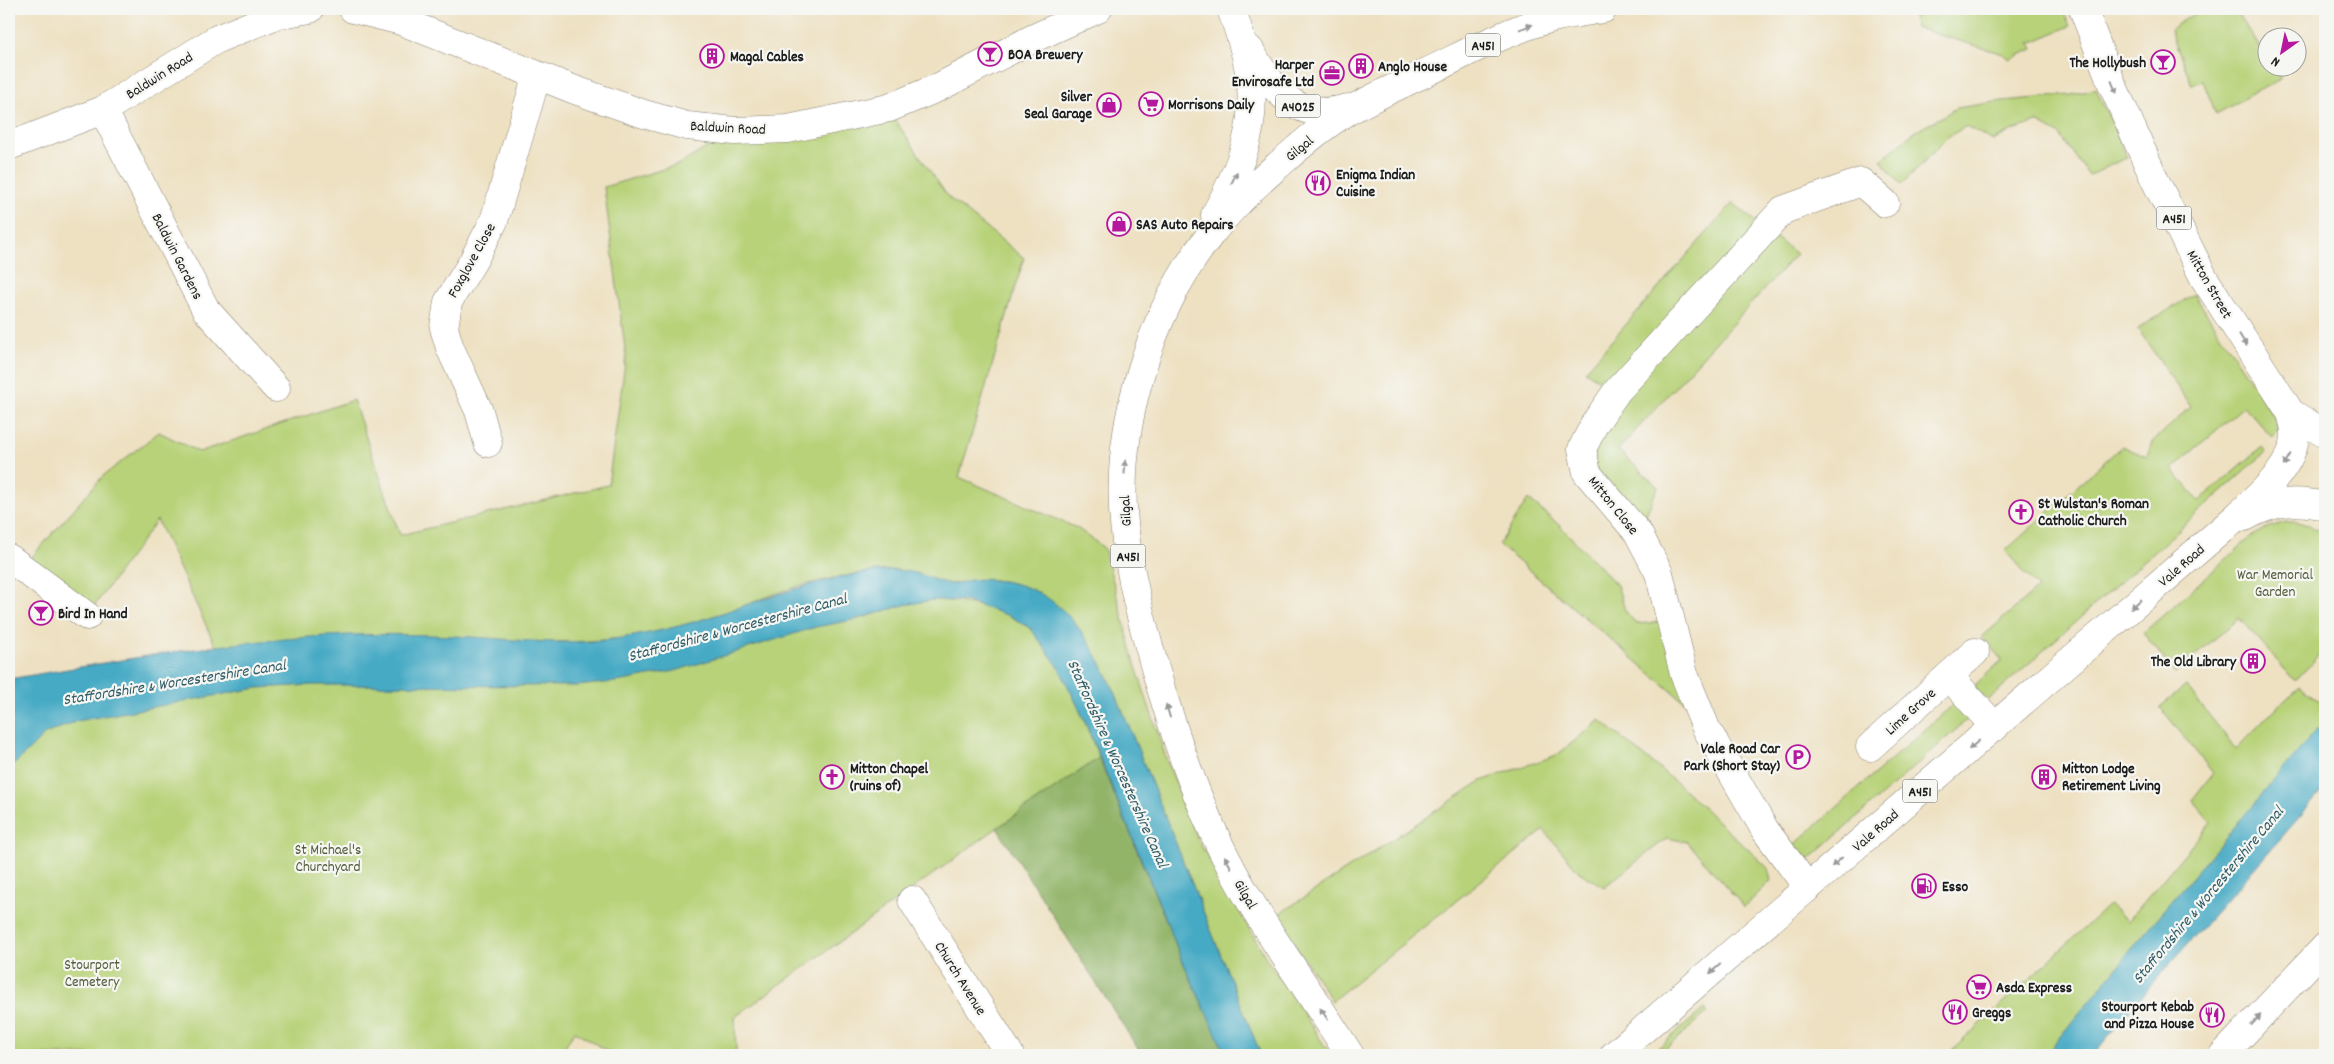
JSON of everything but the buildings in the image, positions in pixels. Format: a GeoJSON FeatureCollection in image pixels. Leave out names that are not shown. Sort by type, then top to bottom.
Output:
{"type":"FeatureCollection","features":[{"type":"Feature","properties":{"kind":"street","name":"Baldwin Road"},"geometry":{"type":"LineString","coordinates":[[9,146],[103,110],[217,39],[276,15],[310,9]]}},
{"type":"Feature","properties":{"kind":"street","name":"Baldwin Road"},"geometry":{"type":"LineString","coordinates":[[353,9],[401,21],[537,75],[644,114],[687,126],[735,130],[788,129],[888,108],[937,88],[1034,38],[1098,9]]}},
{"type":"Feature","properties":{"kind":"street","name":"A451"},"geometry":{"type":"LineString","coordinates":[[1371,100],[1521,29],[1547,19],[1603,9]]}},
{"type":"Feature","properties":{"kind":"street","name":"A4025"},"geometry":{"type":"LineString","coordinates":[[1232,13],[1266,76],[1289,100],[1312,112],[1325,113],[1371,100]]}},
{"type":"Feature","properties":{"kind":"street"},"geometry":{"type":"LineString","coordinates":[[1187,267],[1237,171],[1249,134],[1252,92],[1248,67],[1232,13]]}},
{"type":"Feature","properties":{"kind":"street","name":"Mitton Street"},"geometry":{"type":"LineString","coordinates":[[2089,13],[2112,84],[2151,172],[2204,278],[2291,413]]}},
{"type":"Feature","properties":{"kind":"street","name":"Foxglove Close"},"geometry":{"type":"LineString","coordinates":[[488,443],[480,411],[450,348],[444,328],[448,302],[494,221],[537,75]]}},
{"type":"Feature","properties":{"kind":"street","name":"Gilgal"},"geometry":{"type":"LineString","coordinates":[[1350,1055],[1264,923],[1224,855],[1205,815],[1187,770],[1171,721],[1137,599],[1124,520],[1126,447],[1143,366],[1171,297],[1187,267],[1229,212],[1270,173],[1326,125],[1371,100]]}},
{"type":"Feature","properties":{"kind":"street","name":"Baldwin Gardens"},"geometry":{"type":"LineString","coordinates":[[103,110],[206,310],[276,388]]}},
{"type":"Feature","properties":{"kind":"street","name":"Mitton Close"},"geometry":{"type":"LineString","coordinates":[[1808,888],[1765,830],[1706,728],[1684,674],[1659,573],[1638,533],[1604,495],[1588,473],[1582,449],[1595,423],[1617,391],[1783,210],[1861,182],[1885,204]]}},
{"type":"Feature","properties":{"kind":"street","name":"A451"},"geometry":{"type":"LineString","coordinates":[[2291,413],[2325,434]]}},
{"type":"Feature","properties":{"kind":"street","name":"A451"},"geometry":{"type":"LineString","coordinates":[[2226,526],[2264,490],[2286,462],[2292,450],[2295,432],[2291,413]]}},
{"type":"Feature","properties":{"kind":"street"},"geometry":{"type":"LineString","coordinates":[[2226,526],[2255,511],[2278,503],[2298,501],[2325,506]]}},
{"type":"Feature","properties":{"kind":"street","name":"Vale Road"},"geometry":{"type":"LineString","coordinates":[[1614,1055],[2226,526]]}},
{"type":"Feature","properties":{"kind":"street"},"geometry":{"type":"LineString","coordinates":[[9,558],[87,616]]}},
{"type":"Feature","properties":{"kind":"street","name":"Lime Grove"},"geometry":{"type":"LineString","coordinates":[[1870,747],[1975,652]]}},
{"type":"Feature","properties":{"kind":"street","name":"Lime Grove"},"geometry":{"type":"LineString","coordinates":[[1949,676],[1995,727]]}},
{"type":"Feature","properties":{"kind":"street","name":"Church Avenue"},"geometry":{"type":"LineString","coordinates":[[912,900],[1010,1055]]}},
{"type":"Feature","properties":{"kind":"street"},"geometry":{"type":"LineString","coordinates":[[2223,1055],[2325,947]]}},
{"type":"Feature","properties":{"kind":"green space"},"geometry":{"type":"Polygon","coordinates":[[[1911,9],[2062,9],[2070,26],[2030,43],[2033,49],[2010,59],[2003,54],[1916,28],[1911,9]]]}},
{"type":"Feature","properties":{"kind":"green space"},"geometry":{"type":"Polygon","coordinates":[[[2202,9],[2234,9],[2256,41],[2256,78],[2282,78],[2216,114],[2203,81],[2192,85],[2170,29],[2202,9]]]}},
{"type":"Feature","properties":{"kind":"green space"},"geometry":{"type":"Polygon","coordinates":[[[2096,89],[2127,157],[2089,176],[2060,135],[2037,122],[2011,131],[1993,141],[1967,126],[1949,136],[1901,185],[1881,160],[1913,133],[1957,108],[2002,101],[2071,95],[2096,89]]]}},
{"type":"Feature","properties":{"kind":"green space"},"geometry":{"type":"Polygon","coordinates":[[[895,120],[948,197],[1024,258],[959,477],[1077,528],[1104,548],[1136,667],[1167,761],[1198,840],[1268,961],[1331,1055],[1261,1055],[1115,692],[1105,672],[1083,634],[1070,618],[1037,592],[1017,584],[988,580],[951,584],[908,572],[880,570],[799,586],[726,612],[665,630],[618,638],[578,642],[553,642],[425,635],[377,635],[308,638],[216,647],[157,520],[87,616],[22,568],[103,476],[159,432],[199,452],[353,400],[400,535],[608,485],[626,356],[604,187],[680,164],[735,131],[895,120]]]}},
{"type":"Feature","properties":{"kind":"green space"},"geometry":{"type":"Polygon","coordinates":[[[1733,203],[1796,254],[1618,450],[1658,487],[1638,533],[1587,473],[1617,391],[1585,371],[1733,203]]]}},
{"type":"Feature","properties":{"kind":"green space"},"geometry":{"type":"Polygon","coordinates":[[[2194,294],[2276,420],[2278,429],[2273,438],[2244,406],[2172,469],[2199,501],[2262,447],[2266,452],[1988,700],[1974,688],[2002,660],[1982,637],[2038,588],[2005,551],[2122,446],[2147,457],[2152,442],[2191,407],[2138,329],[2194,294]]]}},
{"type":"Feature","properties":{"kind":"green space"},"geometry":{"type":"Polygon","coordinates":[[[1528,499],[1559,525],[1617,585],[1625,610],[1636,624],[1671,621],[1701,716],[1499,545],[1528,499]]]}},
{"type":"Feature","properties":{"kind":"green space","name":"War Memorial Garden"},"geometry":{"type":"Polygon","coordinates":[[[2287,522],[2305,523],[2314,529],[2325,531],[2325,649],[2295,681],[2239,618],[2175,673],[2143,633],[2251,537],[2269,527],[2287,522]]]}},
{"type":"Feature","properties":{"kind":"green space","name":"St Michael's Churchyard"},"geometry":{"type":"Polygon","coordinates":[[[933,600],[971,604],[995,610],[1017,620],[1039,637],[1049,651],[1069,688],[1099,758],[997,828],[735,1017],[736,1055],[613,1055],[575,1031],[559,1055],[9,1055],[9,707],[383,660],[858,619],[904,605],[933,600]]]}},
{"type":"Feature","properties":{"kind":"green space"},"geometry":{"type":"Polygon","coordinates":[[[2186,686],[2236,749],[2273,711],[2300,687],[2325,705],[2325,721],[2144,934],[2045,1055],[1947,1055],[2109,905],[2128,921],[2211,822],[2192,800],[2213,773],[2160,707],[2186,686]]]}},
{"type":"Feature","properties":{"kind":"green space"},"geometry":{"type":"Polygon","coordinates":[[[1955,703],[1969,718],[1810,859],[1801,858],[1792,847],[1955,703]]]}},
{"type":"Feature","properties":{"kind":"green space"},"geometry":{"type":"Polygon","coordinates":[[[1600,720],[1678,784],[1768,868],[1771,881],[1744,907],[1687,842],[1667,838],[1604,887],[1579,872],[1544,830],[1332,1001],[1276,916],[1481,781],[1557,755],[1600,720]]]}},
{"type":"Feature","properties":{"kind":"green space"},"geometry":{"type":"Polygon","coordinates":[[[1099,758],[1183,962],[1226,1055],[1142,1055],[997,828],[1099,758]]]}},
{"type":"Feature","properties":{"kind":"green space"},"geometry":{"type":"Polygon","coordinates":[[[1704,1009],[1707,1013],[1658,1055],[1650,1055],[1704,1009]]]}},
{"type":"Feature","properties":{"kind":"water","name":"Staffordshire & Worcestershire Canal"},"geometry":{"type":"Polygon","coordinates":[[[896,570],[913,572],[950,584],[981,579],[1017,584],[1037,592],[1055,603],[1070,617],[1083,634],[1095,652],[1115,692],[1261,1055],[1226,1055],[1183,962],[1084,719],[1058,666],[1030,628],[1010,616],[965,601],[933,600],[904,605],[858,619],[816,627],[675,671],[623,681],[577,686],[313,685],[257,688],[77,721],[45,734],[9,770],[9,679],[178,651],[306,637],[401,634],[549,642],[607,640],[682,625],[809,585],[852,575],[896,570]]]}},
{"type":"Feature","properties":{"kind":"water","name":"Staffordshire & Worcestershire Canal"},"geometry":{"type":"Polygon","coordinates":[[[2325,720],[2325,788],[2140,998],[2093,1055],[2045,1055],[2144,934],[2325,720]]]}},
{"type":"Feature","properties":{"kind":"place","name":"BOA Brewery"},"geometry":{"type":"Point","coordinates":[990,54]}},
{"type":"Feature","properties":{"kind":"place","name":"Magal Cables"},"geometry":{"type":"Point","coordinates":[712,56]}},
{"type":"Feature","properties":{"kind":"place","name":"The Hollybush"},"geometry":{"type":"Point","coordinates":[2163,62]}},
{"type":"Feature","properties":{"kind":"place","name":"Anglo House"},"geometry":{"type":"Point","coordinates":[1361,66]}},
{"type":"Feature","properties":{"kind":"place","name":"Harper Envirosafe Ltd"},"geometry":{"type":"Point","coordinates":[1332,73]}},
{"type":"Feature","properties":{"kind":"place","name":"Morrisons Daily"},"geometry":{"type":"Point","coordinates":[1151,104]}},
{"type":"Feature","properties":{"kind":"place","name":"Silver Seal Garage"},"geometry":{"type":"Point","coordinates":[1109,105]}},
{"type":"Feature","properties":{"kind":"place","name":"Enigma Indian Cuisine"},"geometry":{"type":"Point","coordinates":[1318,183]}},
{"type":"Feature","properties":{"kind":"place","name":"SAS Auto Repairs"},"geometry":{"type":"Point","coordinates":[1119,224]}},
{"type":"Feature","properties":{"kind":"place","name":"St Wulstan's Roman Catholic Church"},"geometry":{"type":"Point","coordinates":[2021,512]}},
{"type":"Feature","properties":{"kind":"place","name":"Bird In Hand"},"geometry":{"type":"Point","coordinates":[41,613]}},
{"type":"Feature","properties":{"kind":"place","name":"The Old Library"},"geometry":{"type":"Point","coordinates":[2253,661]}},
{"type":"Feature","properties":{"kind":"place","name":"Vale Road Car Park (Short Stay)"},"geometry":{"type":"Point","coordinates":[1798,757]}},
{"type":"Feature","properties":{"kind":"place","name":"Mitton Chapel (ruins of)"},"geometry":{"type":"Point","coordinates":[832,777]}},
{"type":"Feature","properties":{"kind":"place","name":"Mitton Lodge Retirement Living"},"geometry":{"type":"Point","coordinates":[2044,777]}},
{"type":"Feature","properties":{"kind":"place","name":"Esso"},"geometry":{"type":"Point","coordinates":[1924,886]}},
{"type":"Feature","properties":{"kind":"place","name":"Asda Express"},"geometry":{"type":"Point","coordinates":[1979,987]}},
{"type":"Feature","properties":{"kind":"place","name":"Greggs"},"geometry":{"type":"Point","coordinates":[1955,1012]}},
{"type":"Feature","properties":{"kind":"place","name":"Stourport Kebab and Pizza House"},"geometry":{"type":"Point","coordinates":[2212,1015]}},
{"type":"Feature","properties":{"kind":"park label","name":"Stourport Cemetery"},"geometry":{"type":"Point","coordinates":[92,972]}}]}
